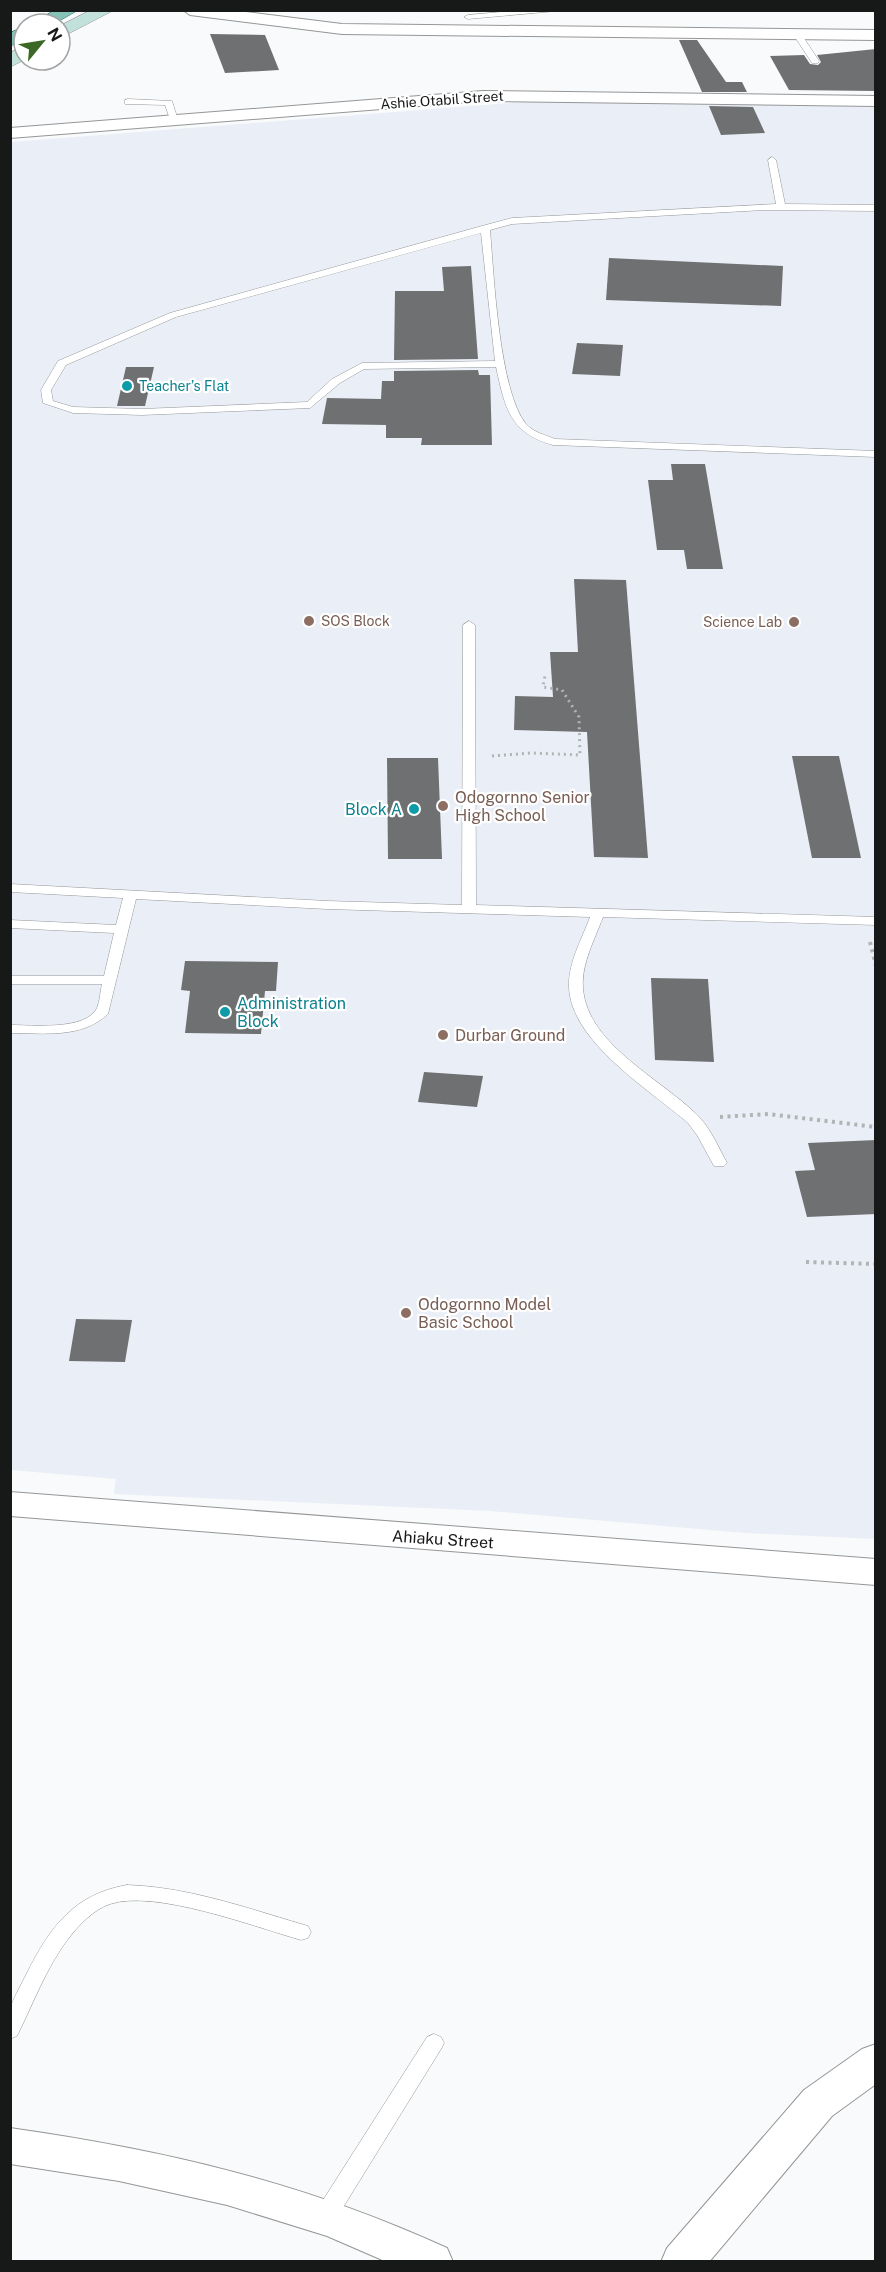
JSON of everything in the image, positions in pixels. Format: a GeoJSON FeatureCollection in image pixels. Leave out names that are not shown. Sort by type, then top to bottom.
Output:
{"type":"FeatureCollection","features":[{"type":"Feature","properties":{"kind":"street"},"geometry":{"type":"LineString","coordinates":[[72,27],[106,10]]}},
{"type":"Feature","properties":{"kind":"street"},"geometry":{"type":"LineString","coordinates":[[190,10],[342,29],[876,34]]}},
{"type":"Feature","properties":{"kind":"street"},"geometry":{"type":"LineString","coordinates":[[452,31],[472,14]]}},
{"type":"Feature","properties":{"kind":"street","name":"Ashie Otabil Street"},"geometry":{"type":"LineString","coordinates":[[10,133],[483,96],[876,100]]}},
{"type":"Feature","properties":{"kind":"street","name":"Ahiaku Street"},"geometry":{"type":"LineString","coordinates":[[10,1504],[876,1572]]}},
{"type":"Feature","properties":{"kind":"street"},"geometry":{"type":"LineString","coordinates":[[682,2262],[818,2103],[876,2061]]}},
{"type":"Feature","properties":{"kind":"street"},"geometry":{"type":"LineString","coordinates":[[10,2146],[74,2155],[213,2183],[326,2215],[392,2241],[432,2262]]}},
{"type":"Feature","properties":{"kind":"lane"},"geometry":{"type":"LineString","coordinates":[[472,14],[563,10]]}},
{"type":"Feature","properties":{"kind":"lane"},"geometry":{"type":"LineString","coordinates":[[796,34],[815,61]]}},
{"type":"Feature","properties":{"kind":"lane"},"geometry":{"type":"LineString","coordinates":[[128,102],[169,103],[174,120]]}},
{"type":"Feature","properties":{"kind":"lane"},"geometry":{"type":"LineString","coordinates":[[772,160],[781,207]]}},
{"type":"Feature","properties":{"kind":"lane"},"geometry":{"type":"LineString","coordinates":[[501,364],[362,366],[336,381],[310,405],[141,412],[73,410],[48,403],[46,390],[62,363],[173,315],[485,228],[538,217],[781,207],[876,208]]}},
{"type":"Feature","properties":{"kind":"lane"},"geometry":{"type":"LineString","coordinates":[[485,228],[501,364],[510,406],[523,428],[553,442],[876,454]]}},
{"type":"Feature","properties":{"kind":"lane"},"geometry":{"type":"LineString","coordinates":[[469,625],[469,909]]}},
{"type":"Feature","properties":{"kind":"lane"},"geometry":{"type":"LineString","coordinates":[[10,888],[469,909],[876,921]]}},
{"type":"Feature","properties":{"kind":"lane"},"geometry":{"type":"LineString","coordinates":[[10,1029],[61,1028],[94,1022],[103,1011],[130,895]]}},
{"type":"Feature","properties":{"kind":"lane"},"geometry":{"type":"LineString","coordinates":[[598,912],[578,972],[576,988],[579,1001],[589,1022],[633,1072],[692,1119],[703,1131],[719,1162]]}},
{"type":"Feature","properties":{"kind":"lane"},"geometry":{"type":"LineString","coordinates":[[10,924],[122,929]]}},
{"type":"Feature","properties":{"kind":"lane"},"geometry":{"type":"LineString","coordinates":[[10,980],[110,980]]}},
{"type":"Feature","properties":{"kind":"lane"},"geometry":{"type":"LineString","coordinates":[[10,2030],[45,1961],[70,1923],[92,1905],[109,1896],[134,1892],[154,1893],[301,1932]]}},
{"type":"Feature","properties":{"kind":"lane"},"geometry":{"type":"LineString","coordinates":[[326,2215],[434,2043]]}},
{"type":"Feature","properties":{"kind":"path"},"geometry":{"type":"LineString","coordinates":[[485,756],[531,753],[580,755],[579,717],[562,690],[543,687],[545,676]]}},
{"type":"Feature","properties":{"kind":"path"},"geometry":{"type":"LineString","coordinates":[[692,1119],[768,1114],[876,1127]]}},
{"type":"Feature","properties":{"kind":"path"},"geometry":{"type":"LineString","coordinates":[[806,1262],[876,1264]]}},
{"type":"Feature","properties":{"kind":"shaded area","name":"Odogornno Senior High School"},"geometry":{"type":"Polygon","coordinates":[[[548,100],[875,106],[875,1539],[745,1533],[490,1511],[114,1494],[116,1479],[11,1470],[11,142],[548,100]]]}},
{"type":"Feature","properties":{"kind":"building"},"geometry":{"type":"Polygon","coordinates":[[[210,34],[265,35],[279,70],[225,73],[210,34]]]}},
{"type":"Feature","properties":{"kind":"building"},"geometry":{"type":"Polygon","coordinates":[[[679,40],[697,40],[726,82],[742,82],[747,92],[702,92],[679,40]]]}},
{"type":"Feature","properties":{"kind":"building"},"geometry":{"type":"Polygon","coordinates":[[[876,49],[876,91],[789,90],[770,56],[804,55],[810,64],[818,65],[821,62],[817,55],[876,49]]]}},
{"type":"Feature","properties":{"kind":"building"},"geometry":{"type":"Polygon","coordinates":[[[709,106],[753,107],[765,133],[721,135],[709,106]]]}},
{"type":"Feature","properties":{"kind":"building"},"geometry":{"type":"Polygon","coordinates":[[[609,258],[783,266],[781,306],[606,300],[609,258]]]}},
{"type":"Feature","properties":{"kind":"building"},"geometry":{"type":"Polygon","coordinates":[[[471,266],[478,359],[394,360],[395,291],[444,291],[442,267],[471,266]]]}},
{"type":"Feature","properties":{"kind":"building"},"geometry":{"type":"Polygon","coordinates":[[[577,343],[623,345],[620,376],[572,374],[577,343]]]}},
{"type":"Feature","properties":{"kind":"building","name":"Teacher’s Flat"},"geometry":{"type":"Polygon","coordinates":[[[126,367],[154,367],[145,406],[117,406],[126,367]]]}},
{"type":"Feature","properties":{"kind":"building"},"geometry":{"type":"Polygon","coordinates":[[[478,370],[479,375],[490,375],[492,445],[421,445],[422,438],[386,438],[386,425],[322,424],[327,398],[381,399],[382,381],[394,381],[394,371],[478,370]]]}},
{"type":"Feature","properties":{"kind":"building"},"geometry":{"type":"Polygon","coordinates":[[[671,464],[705,464],[723,569],[687,569],[684,550],[657,550],[648,480],[673,480],[671,464]]]}},
{"type":"Feature","properties":{"kind":"building"},"geometry":{"type":"Polygon","coordinates":[[[574,579],[626,580],[648,858],[594,857],[587,732],[514,730],[515,696],[553,697],[550,652],[578,652],[574,579]]]}},
{"type":"Feature","properties":{"kind":"building"},"geometry":{"type":"Polygon","coordinates":[[[792,756],[839,756],[861,858],[812,858],[792,756]]]}},
{"type":"Feature","properties":{"kind":"building","name":"Block A"},"geometry":{"type":"Polygon","coordinates":[[[387,758],[438,758],[442,859],[388,859],[387,758]]]}},
{"type":"Feature","properties":{"kind":"building","name":"Administration Block"},"geometry":{"type":"Polygon","coordinates":[[[185,961],[278,962],[276,991],[265,991],[261,1034],[185,1033],[190,991],[181,990],[185,961]]]}},
{"type":"Feature","properties":{"kind":"building"},"geometry":{"type":"Polygon","coordinates":[[[651,978],[708,979],[714,1062],[655,1060],[651,978]]]}},
{"type":"Feature","properties":{"kind":"building"},"geometry":{"type":"Polygon","coordinates":[[[424,1072],[483,1076],[477,1107],[418,1102],[424,1072]]]}},
{"type":"Feature","properties":{"kind":"building"},"geometry":{"type":"Polygon","coordinates":[[[876,1140],[876,1214],[807,1217],[795,1171],[815,1170],[808,1143],[876,1140]]]}},
{"type":"Feature","properties":{"kind":"building"},"geometry":{"type":"Polygon","coordinates":[[[76,1319],[132,1320],[125,1362],[69,1361],[76,1319]]]}},
{"type":"Feature","properties":{"kind":"place","name":"Teacher’s Flat"},"geometry":{"type":"Point","coordinates":[127,386]}},
{"type":"Feature","properties":{"kind":"place","name":"SOS Block"},"geometry":{"type":"Point","coordinates":[309,621]}},
{"type":"Feature","properties":{"kind":"place","name":"Science Lab"},"geometry":{"type":"Point","coordinates":[794,622]}},
{"type":"Feature","properties":{"kind":"place","name":"Odogornno Senior High School"},"geometry":{"type":"Point","coordinates":[443,806]}},
{"type":"Feature","properties":{"kind":"place","name":"Block A"},"geometry":{"type":"Point","coordinates":[414,809]}},
{"type":"Feature","properties":{"kind":"place","name":"Administration Block"},"geometry":{"type":"Point","coordinates":[225,1012]}},
{"type":"Feature","properties":{"kind":"place","name":"Durbar Ground"},"geometry":{"type":"Point","coordinates":[443,1035]}},
{"type":"Feature","properties":{"kind":"place","name":"Odogornno Model Basic School"},"geometry":{"type":"Point","coordinates":[406,1313]}}]}
